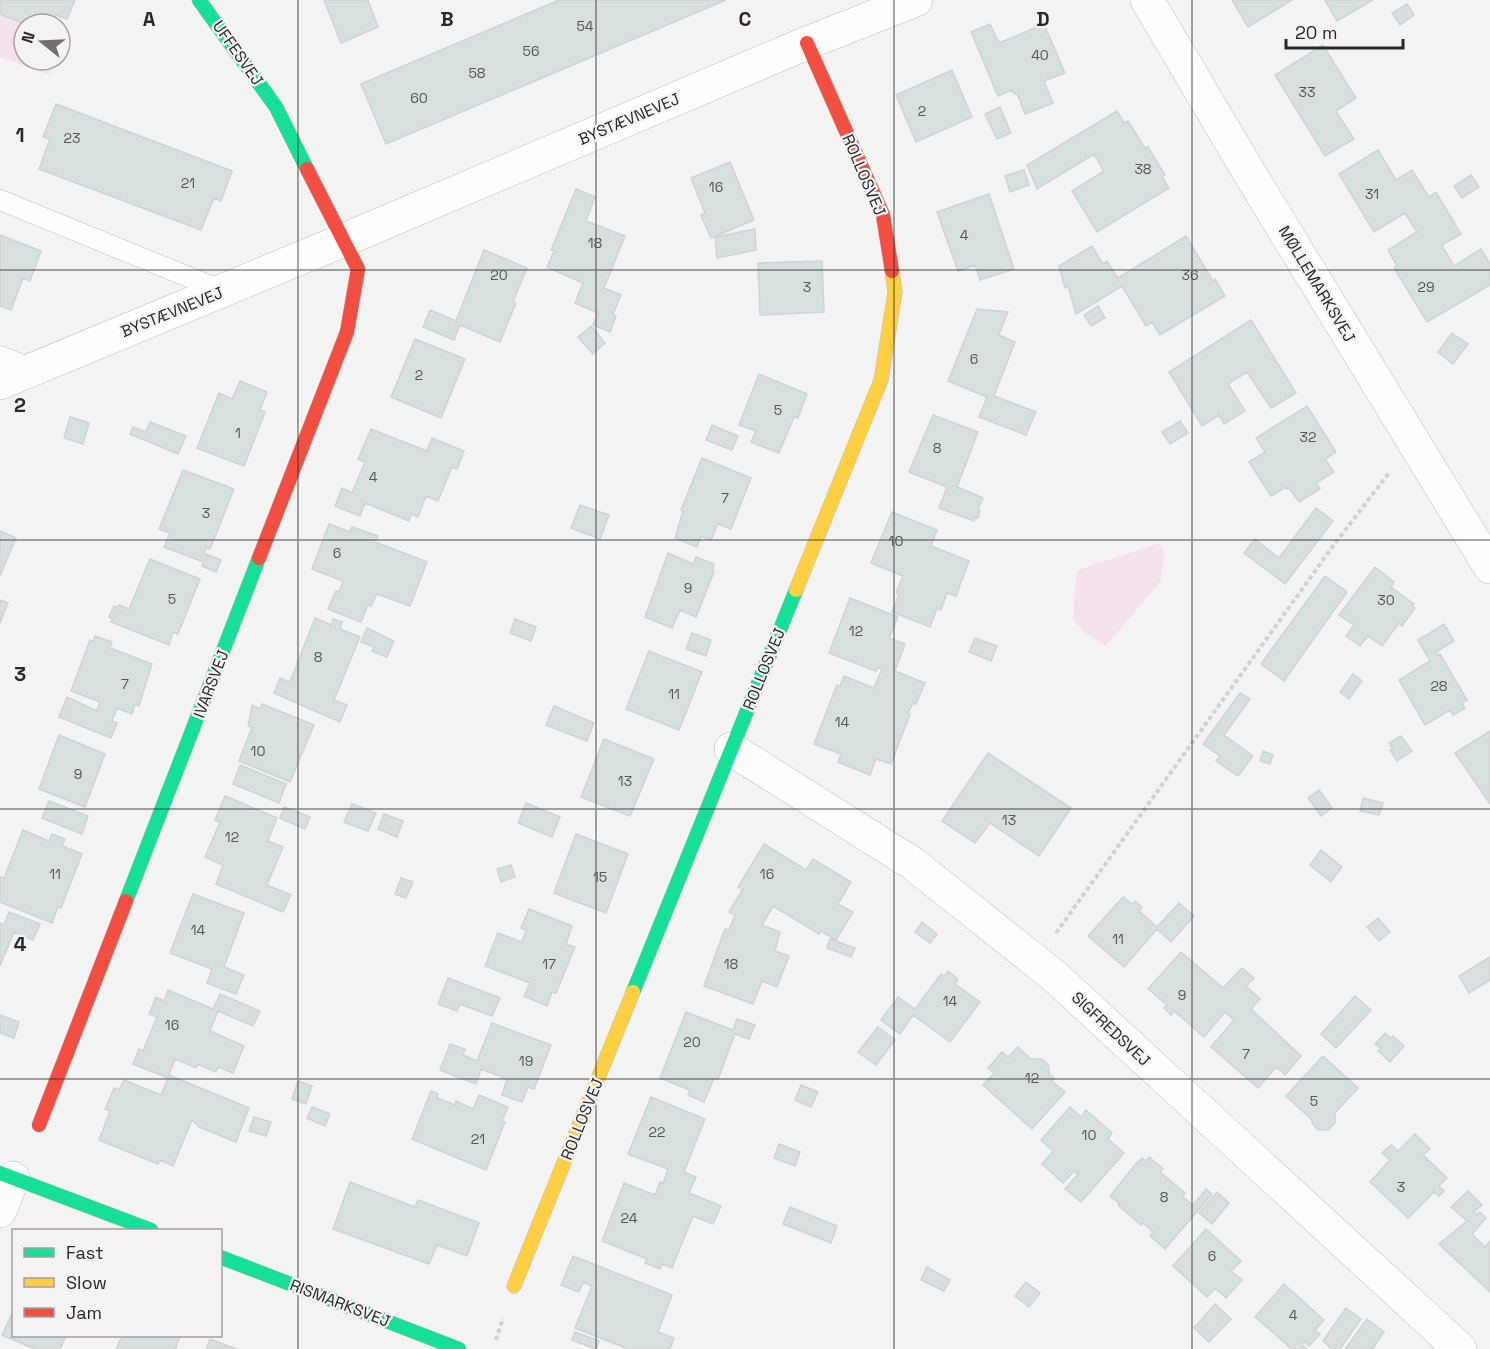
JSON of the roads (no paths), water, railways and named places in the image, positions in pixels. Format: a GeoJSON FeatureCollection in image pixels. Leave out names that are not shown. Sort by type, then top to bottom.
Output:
{"type":"FeatureCollection","features":[{"type":"Feature","properties":{"kind":"street","name":"UFFESVEJ"},"geometry":{"type":"LineString","coordinates":[[199,0],[276,107],[344,240]]}},
{"type":"Feature","properties":{"kind":"street","name":"BYSTÆVNEVEJ"},"geometry":{"type":"LineString","coordinates":[[0,383],[807,43],[916,0]]}},
{"type":"Feature","properties":{"kind":"street","name":"MØLLEMARKSVEJ"},"geometry":{"type":"LineString","coordinates":[[1148,0],[1250,174],[1490,567]]}},
{"type":"Feature","properties":{"kind":"street","name":"ROLLOSVEJ"},"geometry":{"type":"LineString","coordinates":[[514,1287],[881,380],[895,292],[883,215],[807,43]]}},
{"type":"Feature","properties":{"kind":"street","name":"IVARSVEJ"},"geometry":{"type":"LineString","coordinates":[[39,1125],[347,332],[358,269],[344,240]]}},
{"type":"Feature","properties":{"kind":"street","name":"SIGFREDSVEJ"},"geometry":{"type":"LineString","coordinates":[[731,749],[912,863],[1053,975],[1460,1349]]}},
{"type":"Feature","properties":{"kind":"street"},"geometry":{"type":"LineString","coordinates":[[0,1211],[7,1175],[148,1229]]}},
{"type":"Feature","properties":{"kind":"street","name":"RISMARKSVEJ"},"geometry":{"type":"LineString","coordinates":[[222,1258],[459,1349]]}},
{"type":"Feature","properties":{"kind":"lane"},"geometry":{"type":"LineString","coordinates":[[0,200],[223,291]]}},
{"type":"Feature","properties":{"kind":"lane"},"geometry":{"type":"LineString","coordinates":[[0,357],[33,369]]}}]}
